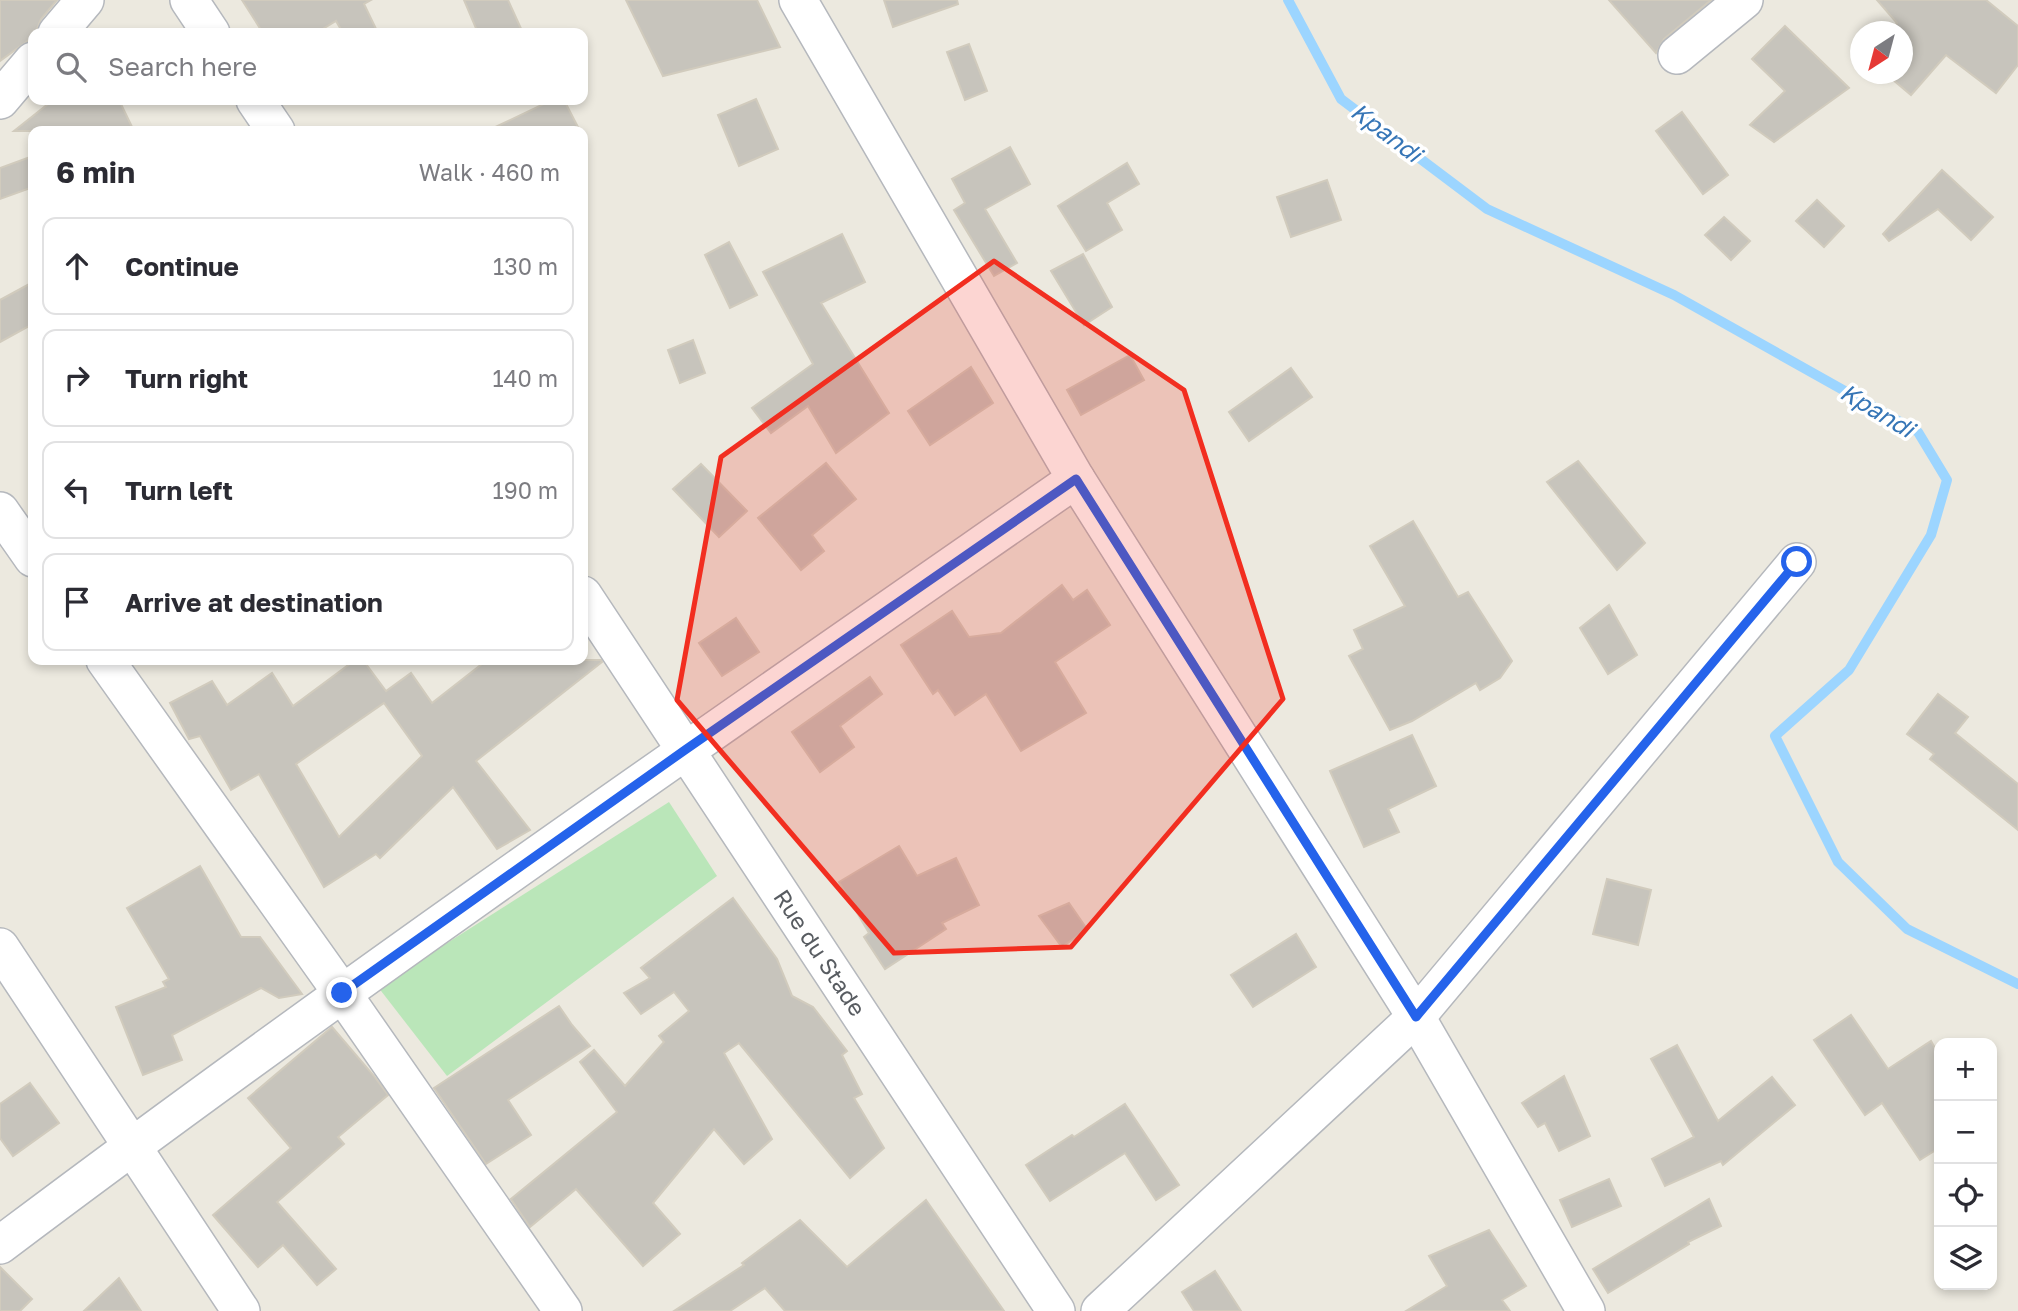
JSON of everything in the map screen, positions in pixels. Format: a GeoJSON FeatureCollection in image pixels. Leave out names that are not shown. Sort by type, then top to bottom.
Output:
{"type":"FeatureCollection","features":[{"type":"Feature","properties":{"kind":"street"},"geometry":{"type":"LineString","coordinates":[[61,28],[85,0]]}},
{"type":"Feature","properties":{"kind":"street"},"geometry":{"type":"LineString","coordinates":[[189,0],[208,28]]}},
{"type":"Feature","properties":{"kind":"street"},"geometry":{"type":"LineString","coordinates":[[798,0],[1076,479],[1416,1017],[1586,1311]]}},
{"type":"Feature","properties":{"kind":"street"},"geometry":{"type":"LineString","coordinates":[[1676,54],[1744,0]]}},
{"type":"Feature","properties":{"kind":"street"},"geometry":{"type":"LineString","coordinates":[[0,100],[28,67]]}},
{"type":"Feature","properties":{"kind":"street"},"geometry":{"type":"LineString","coordinates":[[258,105],[273,126]]}},
{"type":"Feature","properties":{"kind":"street"},"geometry":{"type":"LineString","coordinates":[[0,1245],[342,993],[685,750],[1076,479]]}},
{"type":"Feature","properties":{"kind":"street"},"geometry":{"type":"LineString","coordinates":[[0,511],[28,551]]}},
{"type":"Feature","properties":{"kind":"street"},"geometry":{"type":"LineString","coordinates":[[1100,1311],[1416,1017],[1797,562]]}},
{"type":"Feature","properties":{"kind":"street","name":"Rue du Stade"},"geometry":{"type":"LineString","coordinates":[[588,603],[1056,1311]]}},
{"type":"Feature","properties":{"kind":"street"},"geometry":{"type":"LineString","coordinates":[[110,665],[563,1311]]}},
{"type":"Feature","properties":{"kind":"street"},"geometry":{"type":"LineString","coordinates":[[0,947],[241,1311]]}},
{"type":"Feature","properties":{"kind":"highlighted area"},"geometry":{"type":"Polygon","coordinates":[[[994,261],[1184,390],[1283,699],[1071,947],[894,953],[677,700],[721,457],[994,261]]]}},
{"type":"Feature","properties":{"kind":"green space"},"geometry":{"type":"Polygon","coordinates":[[[669,802],[717,876],[447,1076],[378,987],[669,802]]]}},
{"type":"Feature","properties":{"kind":"building"},"geometry":{"type":"Polygon","coordinates":[[[0,0],[57,0],[41,19],[37,28],[28,28],[28,41],[0,61],[0,0]]]}},
{"type":"Feature","properties":{"kind":"building"},"geometry":{"type":"Polygon","coordinates":[[[242,0],[371,0],[364,4],[376,28],[340,28],[336,21],[324,28],[260,28],[242,0]]]}},
{"type":"Feature","properties":{"kind":"building"},"geometry":{"type":"Polygon","coordinates":[[[464,0],[508,0],[521,28],[476,28],[464,0]]]}},
{"type":"Feature","properties":{"kind":"building"},"geometry":{"type":"Polygon","coordinates":[[[626,0],[757,0],[780,47],[663,76],[626,0]]]}},
{"type":"Feature","properties":{"kind":"building"},"geometry":{"type":"Polygon","coordinates":[[[884,0],[957,0],[958,4],[893,27],[884,0]]]}},
{"type":"Feature","properties":{"kind":"building"},"geometry":{"type":"Polygon","coordinates":[[[1609,0],[1711,0],[1664,39],[1656,53],[1609,0]]]}},
{"type":"Feature","properties":{"kind":"building"},"geometry":{"type":"Polygon","coordinates":[[[1877,0],[1986,0],[2018,26],[2018,65],[1996,93],[1946,55],[1911,95],[1898,84],[1913,84],[1913,21],[1895,21],[1877,0]]]}},
{"type":"Feature","properties":{"kind":"building"},"geometry":{"type":"Polygon","coordinates":[[[1785,26],[1849,88],[1774,142],[1750,125],[1785,91],[1752,59],[1785,26]]]}},
{"type":"Feature","properties":{"kind":"building"},"geometry":{"type":"Polygon","coordinates":[[[969,44],[987,91],[965,100],[947,52],[969,44]]]}},
{"type":"Feature","properties":{"kind":"building"},"geometry":{"type":"Polygon","coordinates":[[[756,99],[778,149],[739,166],[718,115],[756,99]]]}},
{"type":"Feature","properties":{"kind":"building"},"geometry":{"type":"Polygon","coordinates":[[[47,105],[121,105],[132,126],[28,126],[28,131],[14,131],[47,105]]]}},
{"type":"Feature","properties":{"kind":"building"},"geometry":{"type":"Polygon","coordinates":[[[542,105],[567,105],[577,126],[497,126],[542,105]]]}},
{"type":"Feature","properties":{"kind":"building"},"geometry":{"type":"Polygon","coordinates":[[[1682,112],[1728,175],[1703,194],[1656,131],[1682,112]]]}},
{"type":"Feature","properties":{"kind":"building"},"geometry":{"type":"Polygon","coordinates":[[[1010,147],[1030,184],[985,209],[1017,263],[994,276],[954,210],[965,203],[952,179],[1010,147]]]}},
{"type":"Feature","properties":{"kind":"building"},"geometry":{"type":"Polygon","coordinates":[[[28,158],[28,189],[0,199],[0,168],[28,158]]]}},
{"type":"Feature","properties":{"kind":"building"},"geometry":{"type":"Polygon","coordinates":[[[1127,163],[1139,184],[1107,203],[1122,230],[1086,251],[1058,206],[1127,163]]]}},
{"type":"Feature","properties":{"kind":"building"},"geometry":{"type":"Polygon","coordinates":[[[1942,170],[1993,217],[1971,240],[1938,209],[1889,241],[1883,234],[1942,170]]]}},
{"type":"Feature","properties":{"kind":"building"},"geometry":{"type":"Polygon","coordinates":[[[1327,180],[1341,220],[1291,237],[1277,197],[1327,180]]]}},
{"type":"Feature","properties":{"kind":"building"},"geometry":{"type":"Polygon","coordinates":[[[1817,200],[1844,226],[1824,247],[1796,221],[1817,200]]]}},
{"type":"Feature","properties":{"kind":"building"},"geometry":{"type":"Polygon","coordinates":[[[1724,217],[1750,241],[1731,260],[1705,235],[1724,217]]]}},
{"type":"Feature","properties":{"kind":"building"},"geometry":{"type":"Polygon","coordinates":[[[842,234],[865,282],[821,303],[889,413],[836,453],[808,406],[771,433],[752,408],[813,364],[763,272],[842,234]]]}},
{"type":"Feature","properties":{"kind":"building"},"geometry":{"type":"Polygon","coordinates":[[[729,242],[757,295],[730,308],[705,255],[729,242]]]}},
{"type":"Feature","properties":{"kind":"building"},"geometry":{"type":"Polygon","coordinates":[[[1083,254],[1112,307],[1084,325],[1051,271],[1083,254]]]}},
{"type":"Feature","properties":{"kind":"building"},"geometry":{"type":"Polygon","coordinates":[[[28,285],[28,327],[0,342],[0,300],[28,285]]]}},
{"type":"Feature","properties":{"kind":"building"},"geometry":{"type":"Polygon","coordinates":[[[693,340],[705,373],[680,383],[668,350],[693,340]]]}},
{"type":"Feature","properties":{"kind":"building"},"geometry":{"type":"Polygon","coordinates":[[[1130,355],[1144,380],[1081,415],[1067,390],[1130,355]]]}},
{"type":"Feature","properties":{"kind":"building"},"geometry":{"type":"Polygon","coordinates":[[[971,367],[993,403],[930,445],[908,411],[971,367]]]}},
{"type":"Feature","properties":{"kind":"building"},"geometry":{"type":"Polygon","coordinates":[[[1291,368],[1312,397],[1249,441],[1229,412],[1291,368]]]}},
{"type":"Feature","properties":{"kind":"building"},"geometry":{"type":"Polygon","coordinates":[[[1578,461],[1645,543],[1617,570],[1547,482],[1578,461]]]}},
{"type":"Feature","properties":{"kind":"building"},"geometry":{"type":"Polygon","coordinates":[[[826,463],[856,499],[812,535],[824,551],[801,570],[758,518],[826,463]]]}},
{"type":"Feature","properties":{"kind":"building"},"geometry":{"type":"Polygon","coordinates":[[[701,464],[747,511],[719,537],[673,489],[701,464]]]}},
{"type":"Feature","properties":{"kind":"building"},"geometry":{"type":"Polygon","coordinates":[[[1413,521],[1458,597],[1468,592],[1512,661],[1500,678],[1480,690],[1476,683],[1412,721],[1390,730],[1349,656],[1363,649],[1354,630],[1405,606],[1370,546],[1413,521]]]}},
{"type":"Feature","properties":{"kind":"building"},"geometry":{"type":"Polygon","coordinates":[[[1062,585],[1073,600],[1087,590],[1110,625],[1055,662],[1086,713],[1021,751],[986,694],[955,715],[938,690],[933,694],[901,645],[952,611],[969,637],[1001,633],[1062,585]]]}},
{"type":"Feature","properties":{"kind":"building"},"geometry":{"type":"Polygon","coordinates":[[[1609,605],[1637,655],[1608,674],[1580,628],[1609,605]]]}},
{"type":"Feature","properties":{"kind":"building"},"geometry":{"type":"Polygon","coordinates":[[[736,618],[759,652],[722,676],[699,643],[736,618]]]}},
{"type":"Feature","properties":{"kind":"building"},"geometry":{"type":"Polygon","coordinates":[[[588,660],[602,662],[476,761],[530,830],[497,849],[453,787],[380,858],[376,854],[324,887],[259,774],[231,790],[200,736],[189,739],[170,703],[212,681],[227,705],[272,673],[293,706],[348,665],[367,665],[386,691],[411,673],[432,703],[481,665],[588,665],[588,660]],[[384,703],[296,764],[339,837],[422,756],[384,703]]]}},
{"type":"Feature","properties":{"kind":"building"},"geometry":{"type":"Polygon","coordinates":[[[870,677],[882,694],[840,726],[854,747],[820,772],[792,732],[870,677]]]}},
{"type":"Feature","properties":{"kind":"building"},"geometry":{"type":"Polygon","coordinates":[[[1938,694],[1968,717],[1955,733],[2018,784],[2018,830],[1930,759],[1934,754],[1907,734],[1938,694]]]}},
{"type":"Feature","properties":{"kind":"building"},"geometry":{"type":"Polygon","coordinates":[[[1412,735],[1436,786],[1388,809],[1399,832],[1364,847],[1330,771],[1412,735]]]}},
{"type":"Feature","properties":{"kind":"building"},"geometry":{"type":"Polygon","coordinates":[[[899,846],[917,876],[956,858],[979,905],[942,923],[946,929],[885,969],[864,937],[869,933],[839,882],[899,846]]]}},
{"type":"Feature","properties":{"kind":"building"},"geometry":{"type":"Polygon","coordinates":[[[200,866],[241,937],[260,937],[302,994],[279,998],[261,988],[172,1035],[182,1060],[143,1075],[116,1007],[166,987],[163,982],[169,979],[127,908],[200,866]]]}},
{"type":"Feature","properties":{"kind":"building"},"geometry":{"type":"Polygon","coordinates":[[[1607,879],[1651,890],[1638,945],[1593,934],[1607,879]]]}},
{"type":"Feature","properties":{"kind":"building"},"geometry":{"type":"Polygon","coordinates":[[[733,898],[777,959],[792,996],[813,1007],[847,1051],[842,1055],[862,1094],[854,1098],[884,1148],[850,1178],[739,1043],[724,1053],[772,1139],[744,1164],[714,1129],[653,1203],[680,1234],[643,1266],[576,1189],[530,1227],[511,1199],[617,1112],[580,1062],[594,1050],[625,1086],[664,1042],[659,1036],[689,1011],[674,992],[641,1014],[624,993],[650,978],[641,968],[733,898]]]}},
{"type":"Feature","properties":{"kind":"building"},"geometry":{"type":"Polygon","coordinates":[[[1069,903],[1087,929],[1062,947],[1039,916],[1069,903]]]}},
{"type":"Feature","properties":{"kind":"building"},"geometry":{"type":"Polygon","coordinates":[[[1296,934],[1316,967],[1253,1007],[1231,975],[1296,934]]]}},
{"type":"Feature","properties":{"kind":"building"},"geometry":{"type":"Polygon","coordinates":[[[559,1006],[590,1046],[508,1100],[531,1135],[486,1164],[434,1088],[559,1006]]]}},
{"type":"Feature","properties":{"kind":"building"},"geometry":{"type":"Polygon","coordinates":[[[1851,1015],[1888,1069],[1931,1041],[1934,1046],[1934,1151],[1920,1160],[1882,1103],[1865,1115],[1814,1040],[1851,1015]]]}},
{"type":"Feature","properties":{"kind":"building"},"geometry":{"type":"Polygon","coordinates":[[[332,1027],[388,1095],[338,1137],[344,1144],[277,1202],[336,1269],[317,1285],[283,1245],[258,1267],[213,1215],[291,1148],[248,1098],[332,1027]]]}},
{"type":"Feature","properties":{"kind":"building"},"geometry":{"type":"Polygon","coordinates":[[[1677,1045],[1718,1121],[1772,1077],[1795,1105],[1723,1165],[1721,1161],[1665,1186],[1652,1159],[1694,1137],[1651,1059],[1677,1045]]]}},
{"type":"Feature","properties":{"kind":"building"},"geometry":{"type":"Polygon","coordinates":[[[1564,1076],[1590,1136],[1559,1151],[1545,1123],[1538,1127],[1522,1103],[1564,1076]]]}},
{"type":"Feature","properties":{"kind":"building"},"geometry":{"type":"Polygon","coordinates":[[[30,1083],[59,1123],[13,1156],[0,1138],[0,1104],[30,1083]]]}},
{"type":"Feature","properties":{"kind":"building"},"geometry":{"type":"Polygon","coordinates":[[[1125,1104],[1179,1185],[1156,1200],[1125,1153],[1050,1201],[1026,1165],[1125,1104]]]}},
{"type":"Feature","properties":{"kind":"building"},"geometry":{"type":"Polygon","coordinates":[[[1609,1179],[1621,1206],[1572,1227],[1560,1200],[1609,1179]]]}},
{"type":"Feature","properties":{"kind":"building"},"geometry":{"type":"Polygon","coordinates":[[[1709,1199],[1721,1226],[1688,1242],[1689,1244],[1608,1293],[1593,1269],[1709,1199]]]}},
{"type":"Feature","properties":{"kind":"building"},"geometry":{"type":"Polygon","coordinates":[[[926,1200],[1004,1311],[785,1311],[765,1288],[730,1311],[674,1311],[744,1265],[742,1263],[800,1220],[847,1267],[926,1200]]]}},
{"type":"Feature","properties":{"kind":"building"},"geometry":{"type":"Polygon","coordinates":[[[1489,1230],[1526,1286],[1502,1300],[1510,1311],[1406,1311],[1447,1286],[1429,1256],[1489,1230]]]}},
{"type":"Feature","properties":{"kind":"building"},"geometry":{"type":"Polygon","coordinates":[[[0,1267],[32,1299],[20,1311],[0,1311],[0,1267]]]}},
{"type":"Feature","properties":{"kind":"building"},"geometry":{"type":"Polygon","coordinates":[[[1215,1271],[1241,1311],[1194,1311],[1182,1292],[1215,1271]]]}},
{"type":"Feature","properties":{"kind":"building"},"geometry":{"type":"Polygon","coordinates":[[[119,1278],[141,1311],[84,1311],[119,1278]]]}},
{"type":"Feature","properties":{"kind":"waterway","name":"Kpandi"},"geometry":{"type":"LineString","coordinates":[[1288,0],[1341,99],[1487,209],[1674,295],[1918,432],[1947,480],[1931,535],[1849,670],[1775,736],[1838,862],[1907,929],[2018,984]]}},
{"type":"Feature","properties":{"kind":"route"},"geometry":{"type":"LineString","coordinates":[[342,993],[685,750],[1076,479],[1416,1017],[1797,562]]}}]}
